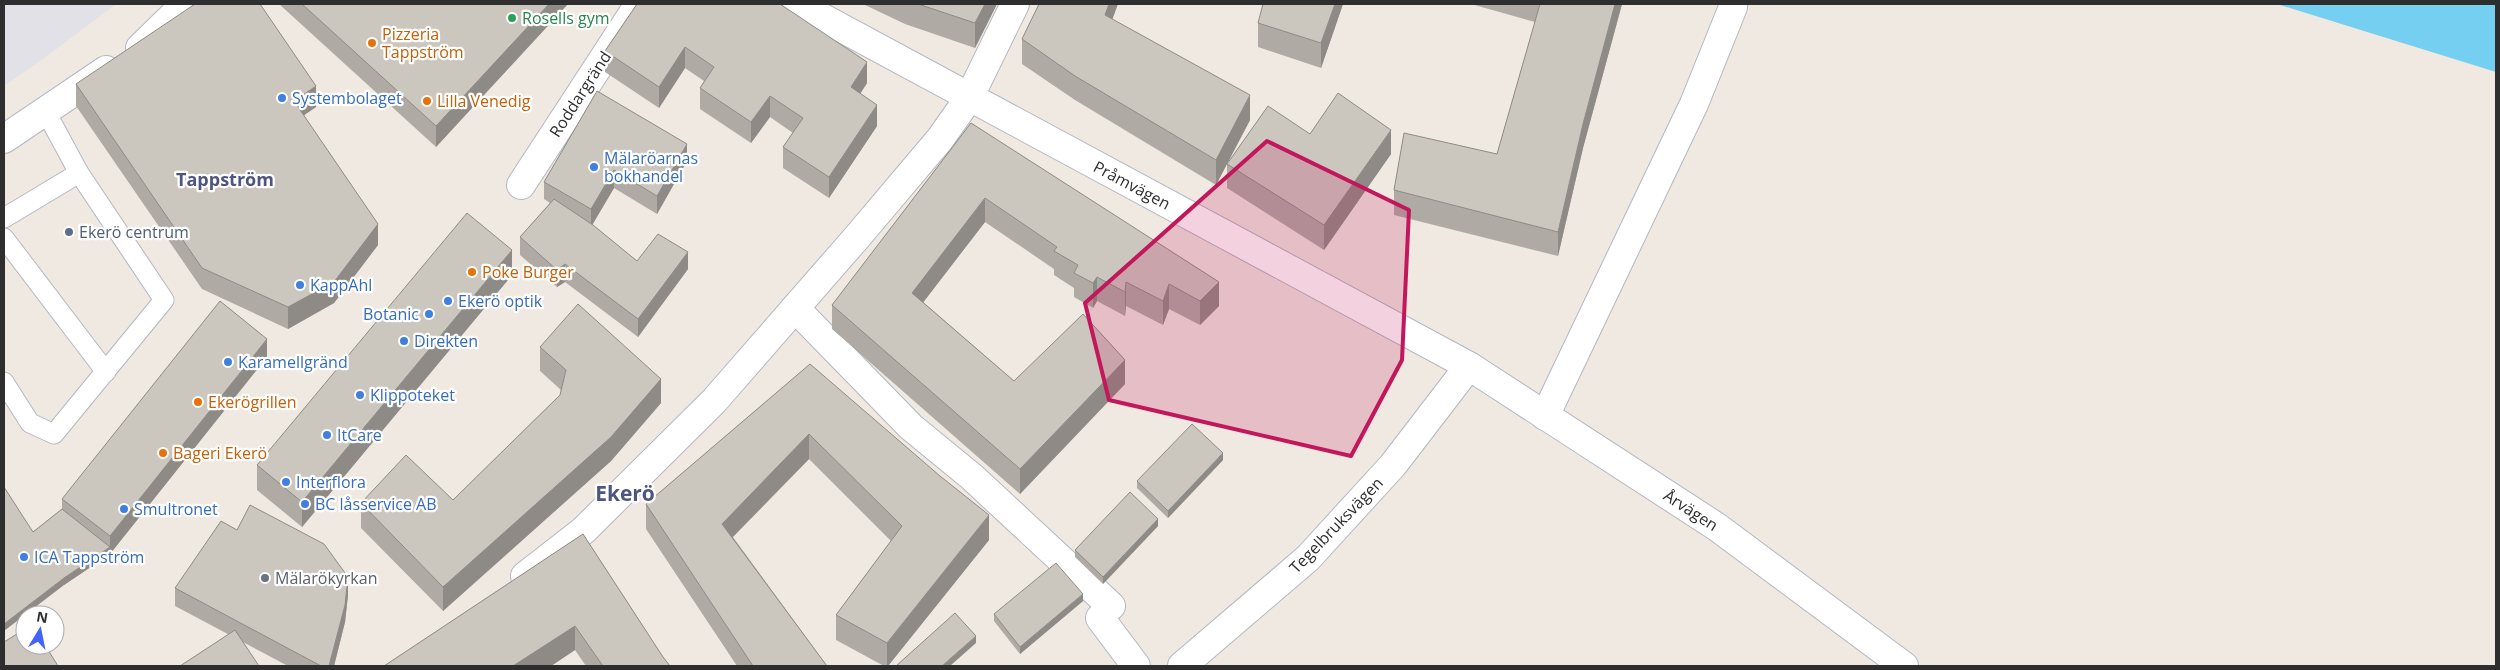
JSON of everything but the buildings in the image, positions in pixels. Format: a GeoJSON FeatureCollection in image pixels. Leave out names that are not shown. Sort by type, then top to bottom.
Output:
{"type":"FeatureCollection","features":[{"type":"Feature","properties":{"kind":"street"},"geometry":{"type":"LineString","coordinates":[[4,139],[148,42],[185,4]]}},
{"type":"Feature","properties":{"kind":"street","name":"Roddargränd"},"geometry":{"type":"LineString","coordinates":[[521,184],[639,4]]}},
{"type":"Feature","properties":{"kind":"street","name":"Pråmvägen"},"geometry":{"type":"LineString","coordinates":[[796,4],[1469,366]]}},
{"type":"Feature","properties":{"kind":"street"},"geometry":{"type":"LineString","coordinates":[[508,589],[584,530],[714,401],[795,308],[940,139],[969,98],[1015,4]]}},
{"type":"Feature","properties":{"kind":"street"},"geometry":{"type":"LineString","coordinates":[[1546,416],[1694,104],[1732,7]]}},
{"type":"Feature","properties":{"kind":"street"},"geometry":{"type":"LineString","coordinates":[[795,308],[911,427],[972,477],[1106,612],[1136,666]]}},
{"type":"Feature","properties":{"kind":"street","name":"Årvägen"},"geometry":{"type":"LineString","coordinates":[[1469,366],[1717,527],[1904,666]]}},
{"type":"Feature","properties":{"kind":"street","name":"Tegelbruksvägen"},"geometry":{"type":"LineString","coordinates":[[1182,666],[1308,558],[1394,465],[1469,366]]}},
{"type":"Feature","properties":{"kind":"lane"},"geometry":{"type":"LineString","coordinates":[[4,382],[30,424],[54,434],[164,300],[79,173],[46,112]]}},
{"type":"Feature","properties":{"kind":"lane"},"geometry":{"type":"LineString","coordinates":[[4,218],[79,173]]}},
{"type":"Feature","properties":{"kind":"lane"},"geometry":{"type":"LineString","coordinates":[[4,238],[106,372]]}},
{"type":"Feature","properties":{"kind":"highlighted area"},"geometry":{"type":"Polygon","coordinates":[[[1267,141],[1409,210],[1402,360],[1351,456],[1109,400],[1085,303],[1267,141]]]}},
{"type":"Feature","properties":{"kind":"shaded area"},"geometry":{"type":"Polygon","coordinates":[[[4,4],[116,4],[4,86],[4,4]]]}},
{"type":"Feature","properties":{"kind":"water"},"geometry":{"type":"Polygon","coordinates":[[[2277,4],[2496,4],[2496,72],[2277,4]]]}},
{"type":"Feature","properties":{"kind":"place","name":"Rosells gym"},"geometry":{"type":"Point","coordinates":[512,18]}},
{"type":"Feature","properties":{"kind":"place","name":"Pizzeria Tappström"},"geometry":{"type":"Point","coordinates":[372,43]}},
{"type":"Feature","properties":{"kind":"place","name":"Systembolaget"},"geometry":{"type":"Point","coordinates":[282,98]}},
{"type":"Feature","properties":{"kind":"place","name":"Lilla Venedig"},"geometry":{"type":"Point","coordinates":[427,101]}},
{"type":"Feature","properties":{"kind":"place","name":"Mälaröarnas bokhandel"},"geometry":{"type":"Point","coordinates":[594,167]}},
{"type":"Feature","properties":{"kind":"place","name":"Ekerö centrum"},"geometry":{"type":"Point","coordinates":[69,232]}},
{"type":"Feature","properties":{"kind":"place","name":"Poke Burger"},"geometry":{"type":"Point","coordinates":[472,272]}},
{"type":"Feature","properties":{"kind":"place","name":"KappAhl"},"geometry":{"type":"Point","coordinates":[300,285]}},
{"type":"Feature","properties":{"kind":"place","name":"Ekerö optik"},"geometry":{"type":"Point","coordinates":[448,301]}},
{"type":"Feature","properties":{"kind":"place","name":"Botanic"},"geometry":{"type":"Point","coordinates":[429,314]}},
{"type":"Feature","properties":{"kind":"place","name":"Direkten"},"geometry":{"type":"Point","coordinates":[404,341]}},
{"type":"Feature","properties":{"kind":"place","name":"Karamellgränd"},"geometry":{"type":"Point","coordinates":[228,362]}},
{"type":"Feature","properties":{"kind":"place","name":"Klippoteket"},"geometry":{"type":"Point","coordinates":[360,395]}},
{"type":"Feature","properties":{"kind":"place","name":"Ekerögrillen"},"geometry":{"type":"Point","coordinates":[198,402]}},
{"type":"Feature","properties":{"kind":"place","name":"ItCare"},"geometry":{"type":"Point","coordinates":[327,435]}},
{"type":"Feature","properties":{"kind":"place","name":"Bageri Ekerö"},"geometry":{"type":"Point","coordinates":[163,453]}},
{"type":"Feature","properties":{"kind":"place","name":"Interflora"},"geometry":{"type":"Point","coordinates":[286,482]}},
{"type":"Feature","properties":{"kind":"place","name":"BC låsservice AB"},"geometry":{"type":"Point","coordinates":[305,504]}},
{"type":"Feature","properties":{"kind":"place","name":"Smultronet"},"geometry":{"type":"Point","coordinates":[124,509]}},
{"type":"Feature","properties":{"kind":"place","name":"ICA Tappström"},"geometry":{"type":"Point","coordinates":[24,557]}},
{"type":"Feature","properties":{"kind":"place","name":"Mälarökyrkan"},"geometry":{"type":"Point","coordinates":[265,578]}},
{"type":"Feature","properties":{"kind":"district","name":"Tappström"},"geometry":{"type":"Point","coordinates":[225,180]}},
{"type":"Feature","properties":{"kind":"district","name":"Ekerö"},"geometry":{"type":"Point","coordinates":[625,494]}}]}
